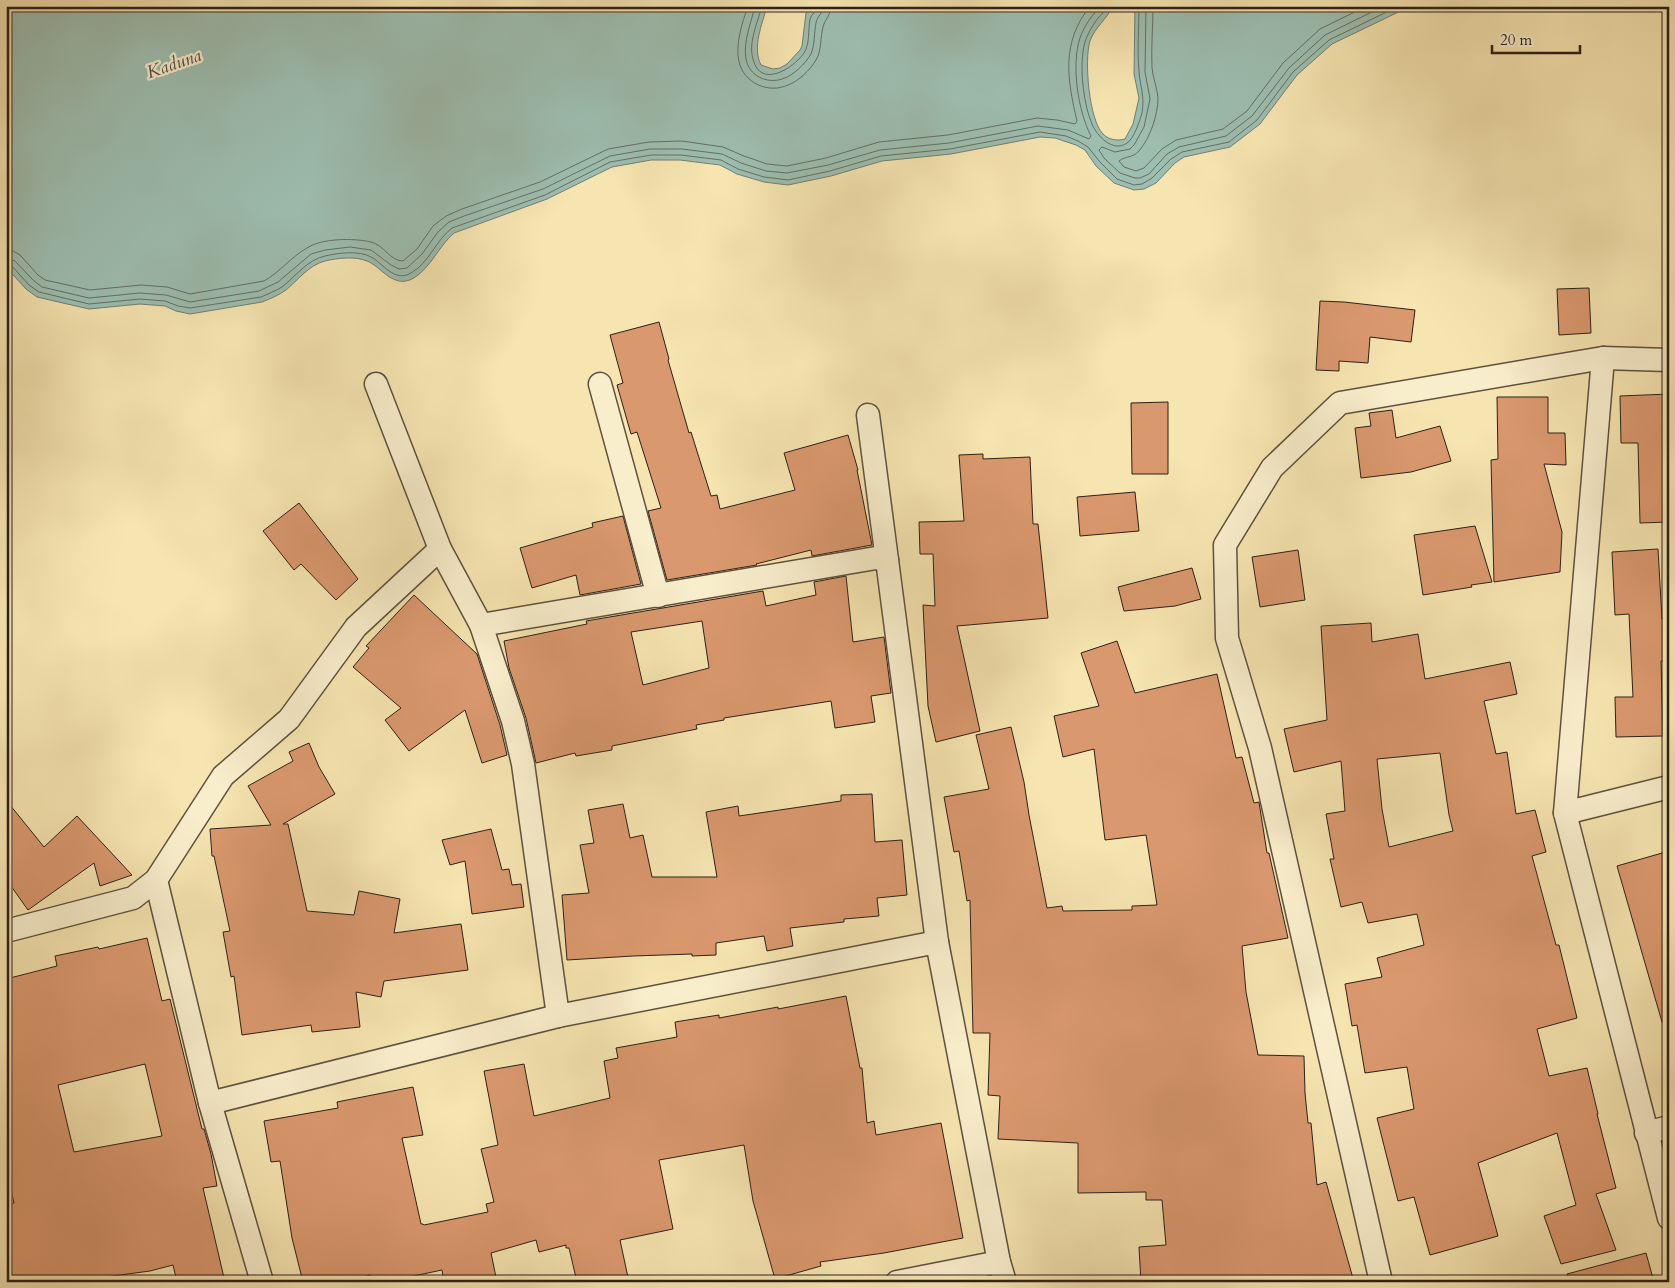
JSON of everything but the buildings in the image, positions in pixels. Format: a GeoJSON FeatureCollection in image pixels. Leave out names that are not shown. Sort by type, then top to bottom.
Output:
{"type":"FeatureCollection","features":[{"type":"Feature","properties":{"kind":"street"},"geometry":{"type":"LineString","coordinates":[[1603,358],[1565,813],[1669,1218]]}},
{"type":"Feature","properties":{"kind":"street"},"geometry":{"type":"LineString","coordinates":[[1381,1282],[1260,748],[1227,638],[1226,545],[1272,468],[1340,403],[1603,358],[1669,360]]}},
{"type":"Feature","properties":{"kind":"street"},"geometry":{"type":"LineString","coordinates":[[376,384],[440,550],[481,626],[513,721],[523,764],[558,1016]]}},
{"type":"Feature","properties":{"kind":"street"},"geometry":{"type":"LineString","coordinates":[[600,384],[658,596]]}},
{"type":"Feature","properties":{"kind":"street"},"geometry":{"type":"LineString","coordinates":[[868,415],[937,942],[1002,1272],[897,1282]]}},
{"type":"Feature","properties":{"kind":"street"},"geometry":{"type":"LineString","coordinates":[[6,931],[133,898],[156,880],[223,776],[289,719],[356,627],[440,550]]}},
{"type":"Feature","properties":{"kind":"street"},"geometry":{"type":"LineString","coordinates":[[481,626],[876,558],[887,560]]}},
{"type":"Feature","properties":{"kind":"street"},"geometry":{"type":"LineString","coordinates":[[1565,813],[1669,787]]}},
{"type":"Feature","properties":{"kind":"street"},"geometry":{"type":"LineString","coordinates":[[156,880],[210,1103],[262,1282]]}},
{"type":"Feature","properties":{"kind":"street"},"geometry":{"type":"LineString","coordinates":[[210,1103],[558,1016],[937,942]]}},
{"type":"Feature","properties":{"kind":"street"},"geometry":{"type":"LineString","coordinates":[[1646,1133],[1669,1127]]}},
{"type":"Feature","properties":{"kind":"water","name":"Kaduna"},"geometry":{"type":"Polygon","coordinates":[[[6,6],[767,6],[757,51],[761,65],[773,69],[787,64],[800,50],[806,13],[812,8],[823,6],[1113,6],[1090,41],[1088,75],[1091,103],[1098,127],[1105,136],[1113,140],[1119,140],[1125,139],[1133,124],[1139,98],[1134,74],[1135,6],[1411,6],[1332,44],[1297,75],[1260,124],[1230,147],[1184,157],[1175,163],[1156,183],[1144,189],[1134,190],[1114,183],[1096,166],[1085,150],[1076,145],[1055,138],[1040,137],[951,154],[882,161],[831,176],[788,185],[764,182],[737,174],[720,165],[680,160],[651,160],[612,167],[547,199],[454,233],[425,268],[414,278],[407,281],[394,279],[362,259],[335,259],[319,263],[304,273],[286,290],[262,302],[190,314],[165,306],[140,304],[89,309],[37,297],[26,289],[6,267],[6,6]]]}}]}
